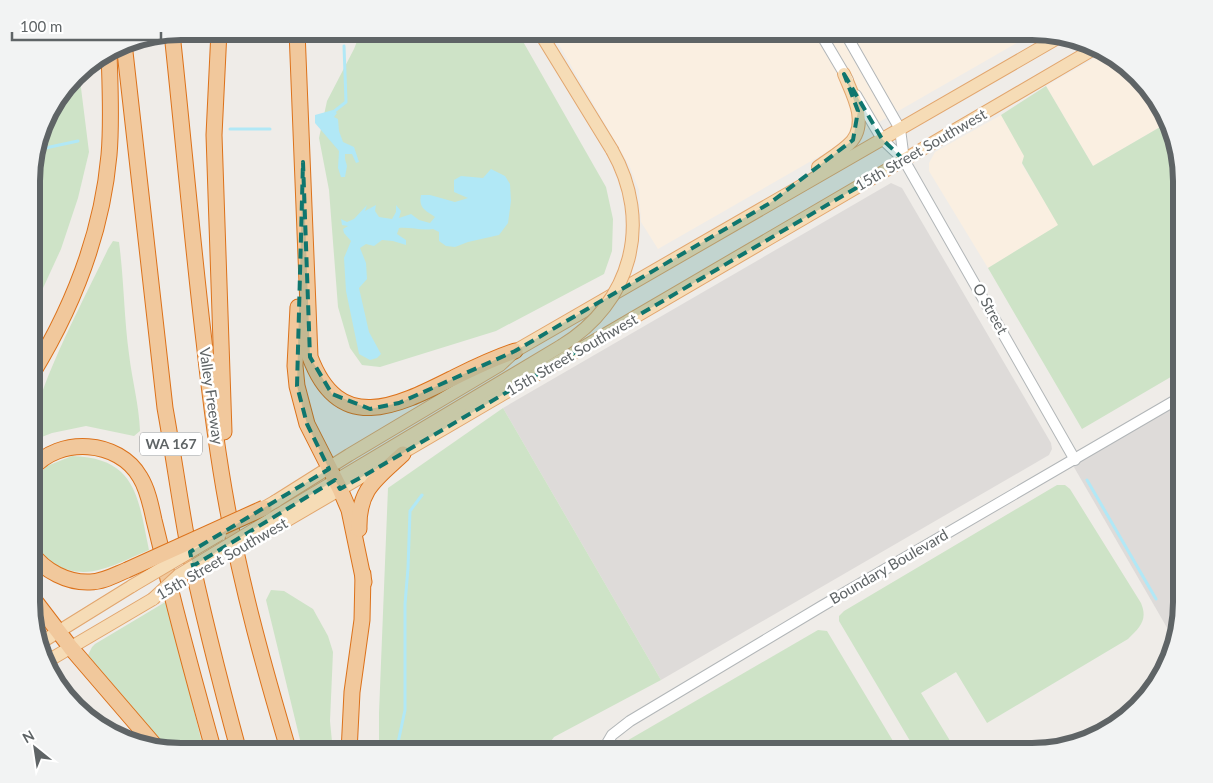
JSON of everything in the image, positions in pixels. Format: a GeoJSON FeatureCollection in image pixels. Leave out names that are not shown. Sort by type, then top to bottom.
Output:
{"type":"FeatureCollection","features":[{"type":"Feature","properties":{"kind":"highway","name":"Valley Freeway"},"geometry":{"type":"LineString","coordinates":[[173,40],[193,248],[211,403],[227,506],[264,667],[286,743]]}},
{"type":"Feature","properties":{"kind":"highway"},"geometry":{"type":"LineString","coordinates":[[219,40],[214,135],[227,506]]}},
{"type":"Feature","properties":{"kind":"highway"},"geometry":{"type":"LineString","coordinates":[[297,40],[310,357],[317,375],[332,394],[348,404],[370,409],[399,404],[492,359],[515,351]]}},
{"type":"Feature","properties":{"kind":"highway"},"geometry":{"type":"LineString","coordinates":[[134,49],[138,103],[134,131]]}},
{"type":"Feature","properties":{"kind":"highway","name":"WA 167"},"geometry":{"type":"LineString","coordinates":[[125,52],[163,390],[175,465],[187,538],[203,611],[237,743]]}},
{"type":"Feature","properties":{"kind":"highway"},"geometry":{"type":"LineString","coordinates":[[40,360],[73,296],[99,216],[109,156],[111,130],[109,60]]}},
{"type":"Feature","properties":{"kind":"highway"},"geometry":{"type":"LineString","coordinates":[[303,162],[296,380],[307,424],[335,479],[352,523],[364,582]]}},
{"type":"Feature","properties":{"kind":"highway"},"geometry":{"type":"LineString","coordinates":[[40,463],[50,455],[69,448],[79,446],[97,448],[115,454],[128,463],[140,476],[150,503],[180,630],[211,743]]}},
{"type":"Feature","properties":{"kind":"highway"},"geometry":{"type":"LineString","coordinates":[[349,743],[352,692],[362,620],[364,582],[359,529],[360,504],[371,484],[402,454]]}},
{"type":"Feature","properties":{"kind":"highway"},"geometry":{"type":"LineString","coordinates":[[40,563],[51,571],[68,579],[89,582],[102,580],[270,505]]}},
{"type":"Feature","properties":{"kind":"highway"},"geometry":{"type":"LineString","coordinates":[[40,608],[71,648],[149,739]]}},
{"type":"Feature","properties":{"kind":"main road"},"geometry":{"type":"LineString","coordinates":[[335,479],[561,346],[584,330],[599,316],[615,294],[627,264],[632,236],[632,210],[628,187],[612,150],[545,40]]}},
{"type":"Feature","properties":{"kind":"main road","name":"15th Street Southwest"},"geometry":{"type":"LineString","coordinates":[[52,659],[136,610],[279,520],[335,479],[349,455],[500,365],[515,351],[1052,41]]}},
{"type":"Feature","properties":{"kind":"main road","name":"15th Street Southwest"},"geometry":{"type":"LineString","coordinates":[[45,640],[132,586],[270,505],[402,454],[1089,52]]}},
{"type":"Feature","properties":{"kind":"main road"},"geometry":{"type":"LineString","coordinates":[[770,203],[853,140],[859,119],[844,74]]}},
{"type":"Feature","properties":{"kind":"street","name":"O Street"},"geometry":{"type":"LineString","coordinates":[[824,40],[882,139],[904,160],[1075,460]]}},
{"type":"Feature","properties":{"kind":"street"},"geometry":{"type":"LineString","coordinates":[[849,40],[900,129]]}},
{"type":"Feature","properties":{"kind":"street","name":"O Street"},"geometry":{"type":"LineString","coordinates":[[900,129],[904,160]]}},
{"type":"Feature","properties":{"kind":"street","name":"Boundary Boulevard"},"geometry":{"type":"LineString","coordinates":[[607,743],[617,730],[630,721],[822,606],[1173,402]]}},
{"type":"Feature","properties":{"kind":"highlighted area"},"geometry":{"type":"Polygon","coordinates":[[[844,74],[882,139],[904,160],[367,474],[340,489],[335,480],[193,566],[190,552],[329,469],[307,424],[297,386],[303,162],[310,357],[332,394],[370,409],[399,403],[515,351],[770,203],[853,140],[858,111],[844,74]]]}},
{"type":"Feature","properties":{"kind":"shaded area"},"geometry":{"type":"Polygon","coordinates":[[[556,40],[1022,40],[658,249],[641,222],[639,190],[630,167],[556,40]]]}},
{"type":"Feature","properties":{"kind":"shaded area"},"geometry":{"type":"Polygon","coordinates":[[[1098,56],[1125,75],[1138,88],[1154,110],[1162,126],[1093,166],[1046,86],[1098,56]]]}},
{"type":"Feature","properties":{"kind":"shaded area"},"geometry":{"type":"Polygon","coordinates":[[[1001,115],[1025,156],[1022,164],[1059,225],[988,268],[929,171],[929,163],[935,152],[1001,115]]]}},
{"type":"Feature","properties":{"kind":"shaded area"},"geometry":{"type":"Polygon","coordinates":[[[891,183],[902,188],[1051,443],[1052,449],[1049,455],[661,680],[503,408],[891,183]]]}},
{"type":"Feature","properties":{"kind":"shaded area"},"geometry":{"type":"Polygon","coordinates":[[[1173,403],[1173,612],[1170,632],[1071,462],[1173,403]]]}},
{"type":"Feature","properties":{"kind":"green space"},"geometry":{"type":"Polygon","coordinates":[[[358,40],[522,40],[606,187],[613,219],[612,251],[604,274],[496,331],[380,367],[362,365],[350,348],[338,307],[329,190],[319,138],[327,101],[358,40]]]}},
{"type":"Feature","properties":{"kind":"green space"},"geometry":{"type":"Polygon","coordinates":[[[80,83],[89,152],[78,198],[61,249],[40,295],[41,162],[47,135],[54,118],[69,95],[80,83]]]}},
{"type":"Feature","properties":{"kind":"green space"},"geometry":{"type":"Polygon","coordinates":[[[1046,86],[1093,166],[1162,126],[1166,135],[1173,171],[1173,376],[1082,429],[988,268],[1058,225],[1022,163],[1024,156],[1001,115],[1046,86]]]}},
{"type":"Feature","properties":{"kind":"green space"},"geometry":{"type":"Polygon","coordinates":[[[113,241],[119,242],[127,340],[140,431],[134,436],[86,426],[52,433],[40,438],[40,400],[61,346],[113,241]]]}},
{"type":"Feature","properties":{"kind":"green space"},"geometry":{"type":"Polygon","coordinates":[[[503,408],[661,680],[554,737],[550,743],[379,743],[388,488],[503,408]]]}},
{"type":"Feature","properties":{"kind":"green space"},"geometry":{"type":"Polygon","coordinates":[[[72,456],[94,458],[110,464],[122,473],[131,484],[137,498],[149,550],[108,567],[82,572],[62,568],[45,557],[40,552],[40,473],[47,466],[72,456]]]}},
{"type":"Feature","properties":{"kind":"green space"},"geometry":{"type":"Polygon","coordinates":[[[1057,485],[1065,485],[1070,489],[1141,603],[1144,614],[1142,623],[1128,639],[987,723],[956,672],[921,693],[951,743],[911,743],[839,621],[839,616],[844,611],[1057,485]]]}},
{"type":"Feature","properties":{"kind":"green space"},"geometry":{"type":"Polygon","coordinates":[[[271,590],[284,591],[313,609],[328,636],[333,652],[330,721],[332,743],[301,743],[266,600],[271,590]]]}},
{"type":"Feature","properties":{"kind":"green space"},"geometry":{"type":"Polygon","coordinates":[[[167,601],[202,743],[162,741],[88,655],[95,644],[167,601]]]}},
{"type":"Feature","properties":{"kind":"green space"},"geometry":{"type":"Polygon","coordinates":[[[818,630],[827,631],[894,743],[623,743],[818,630]]]}},
{"type":"Feature","properties":{"kind":"water"},"geometry":{"type":"Polygon","coordinates":[[[333,110],[337,113],[334,117],[338,119],[339,131],[343,142],[354,147],[359,162],[356,163],[352,154],[345,154],[347,166],[345,177],[341,177],[338,168],[339,151],[315,123],[315,115],[333,110]]]}},
{"type":"Feature","properties":{"kind":"water"},"geometry":{"type":"Polygon","coordinates":[[[491,169],[505,176],[510,184],[511,201],[508,223],[499,235],[455,247],[446,246],[439,241],[439,232],[433,229],[399,228],[397,234],[406,240],[406,245],[382,240],[374,246],[366,244],[360,248],[366,263],[367,279],[359,288],[369,332],[381,354],[377,358],[370,360],[359,354],[346,291],[344,258],[351,241],[343,229],[348,226],[342,225],[341,219],[347,222],[354,219],[367,205],[365,211],[376,205],[375,211],[379,217],[392,219],[396,212],[396,205],[401,211],[399,218],[411,214],[419,220],[430,223],[435,217],[422,206],[421,195],[430,195],[455,202],[468,198],[454,192],[454,180],[461,176],[483,178],[491,169]]]}},
{"type":"Feature","properties":{"kind":"waterway"},"geometry":{"type":"LineString","coordinates":[[332,113],[346,102],[344,46]]}},
{"type":"Feature","properties":{"kind":"waterway"},"geometry":{"type":"LineString","coordinates":[[230,129],[270,129]]}},
{"type":"Feature","properties":{"kind":"waterway"},"geometry":{"type":"LineString","coordinates":[[44,148],[78,141]]}},
{"type":"Feature","properties":{"kind":"waterway"},"geometry":{"type":"LineString","coordinates":[[1087,480],[1156,599]]}},
{"type":"Feature","properties":{"kind":"waterway"},"geometry":{"type":"LineString","coordinates":[[398,743],[405,710],[405,604],[410,511],[422,495]]}}]}
